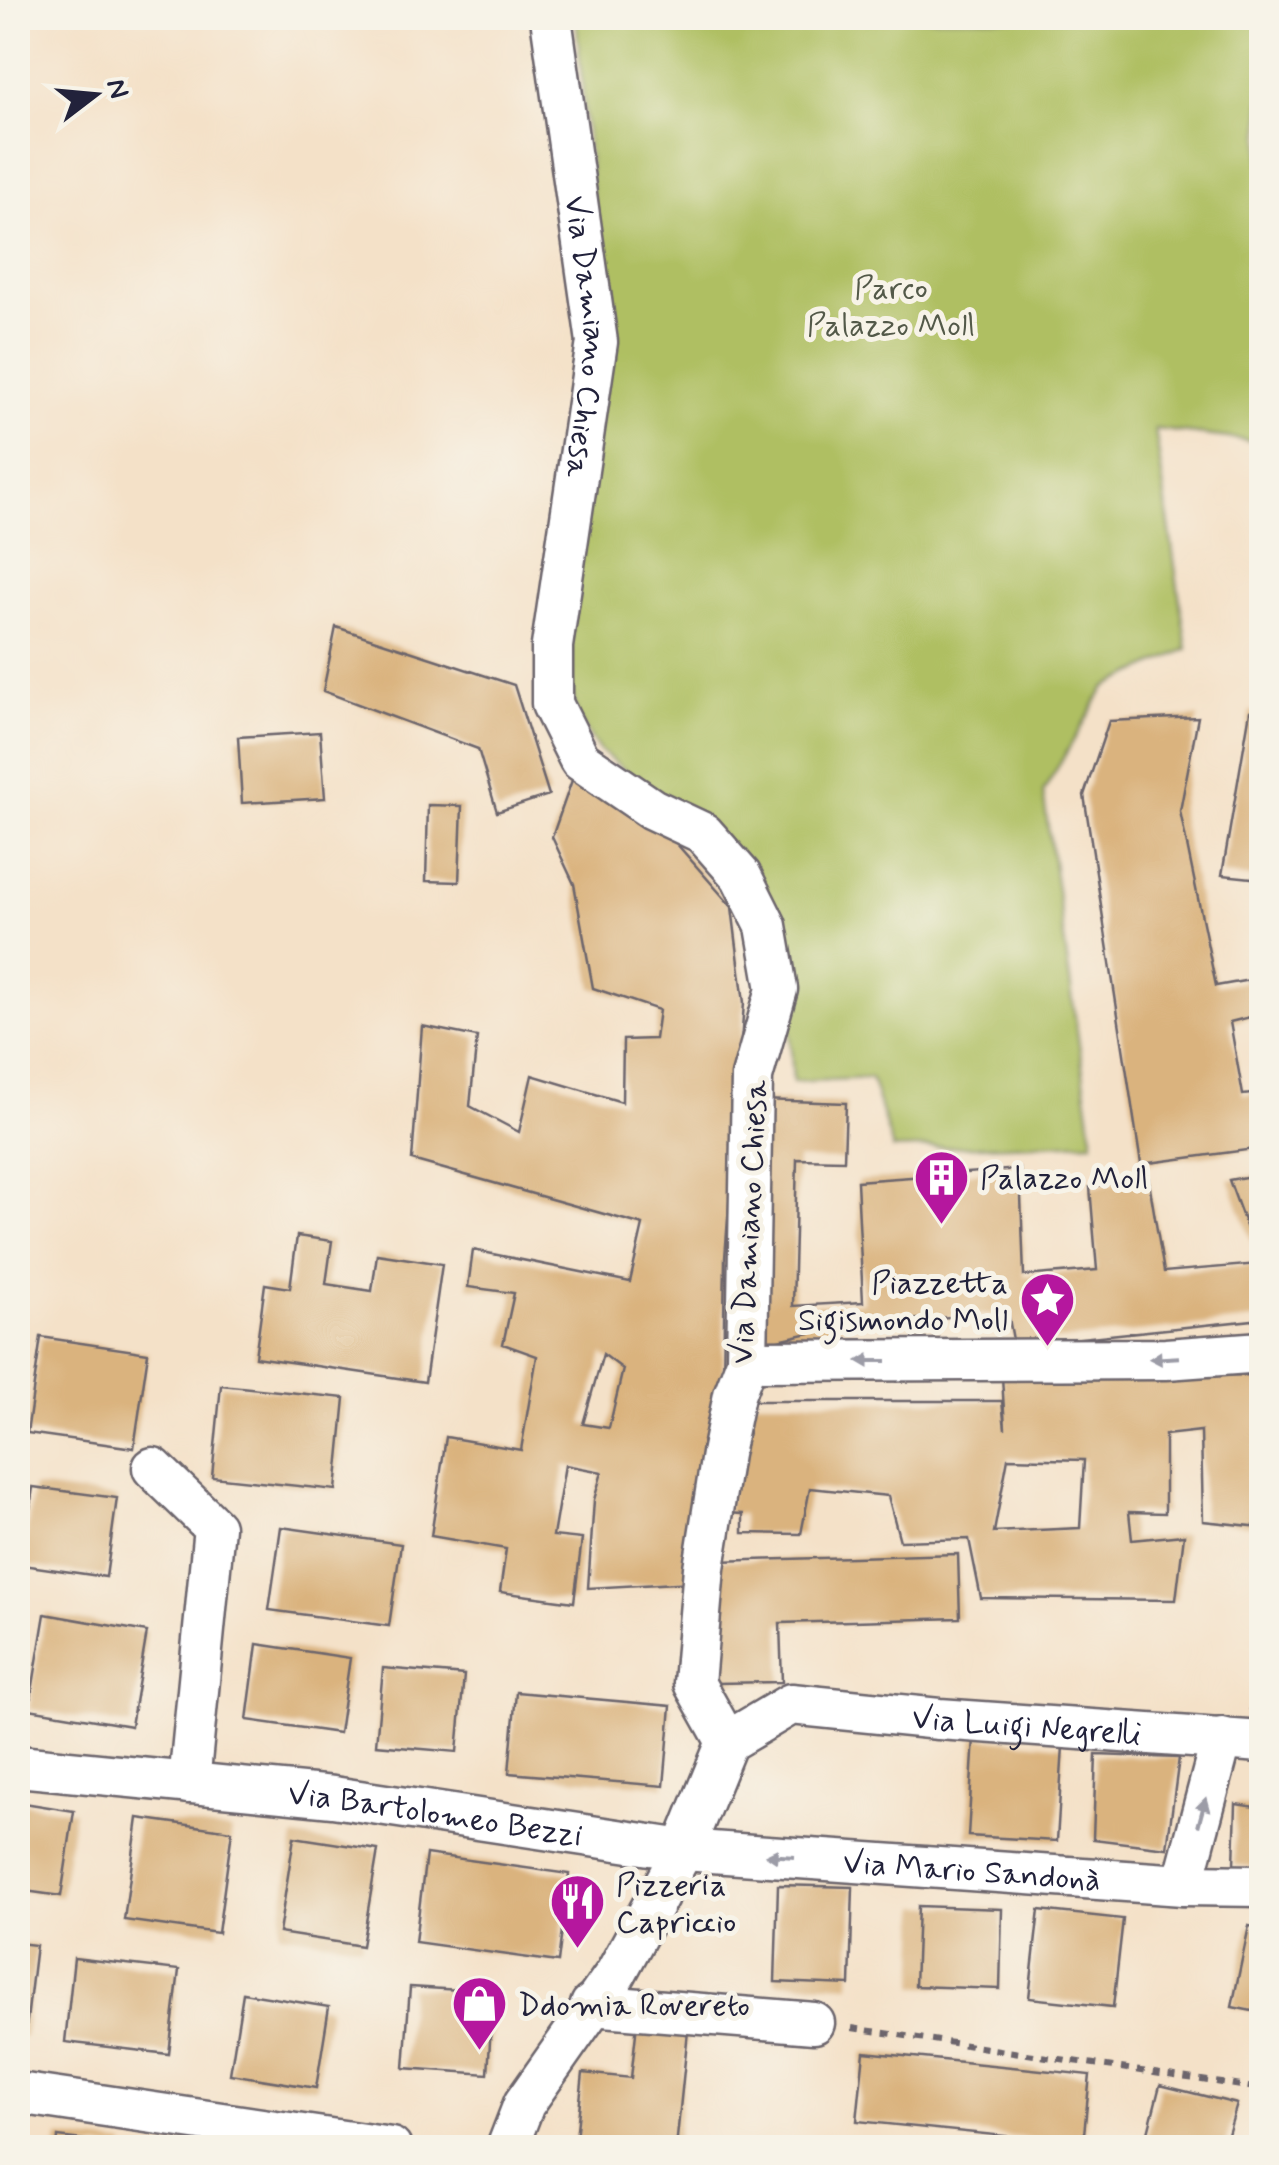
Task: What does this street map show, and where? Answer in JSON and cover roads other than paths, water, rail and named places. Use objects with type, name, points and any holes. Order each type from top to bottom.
[{"type":"street","name":"Via Damiano Chiesa","points":[[551,18],[598,342],[552,646],[552,704],[580,760],[652,808],[703,834],[741,876],[766,926],[777,989],[752,1077],[748,1361],[734,1395],[722,1454],[704,1568],[694,1683],[726,1742]]},
{"type":"street","points":[[748,1361],[1166,1359],[1262,1352]]},
{"type":"street","points":[[153,1468],[214,1526],[189,1782]]},
{"type":"street","name":"Via Luigi Negrelli","points":[[726,1742],[791,1704],[939,1719],[1262,1742]]},
{"type":"street","points":[[1183,1885],[1222,1738]]},
{"type":"street","points":[[507,2148],[524,2104],[616,1974],[682,1850],[726,1742]]},
{"type":"street","name":"Via Bartolomeo Bezzi","points":[[18,1766],[352,1800],[682,1850]]},
{"type":"street","name":"Via Mario Sandonà","points":[[682,1850],[1183,1885],[1262,1886]]},
{"type":"street","points":[[591,2005],[814,2023]]},
{"type":"street","points":[[28,2095],[391,2148]]},
{"type":"place","name":"Palazzo Moll","points":[[941,1226]]},
{"type":"place","name":"Piazzetta Sigismondo Moll","points":[[1047,1349]]},
{"type":"place","name":"Pizzeria Capriccio","points":[[577,1951]]},
{"type":"place","name":"Ddomia Rovereto","points":[[479,2053]]},
{"type":"park label","name":"Parco Palazzo Moll","points":[[891,306]]}]
